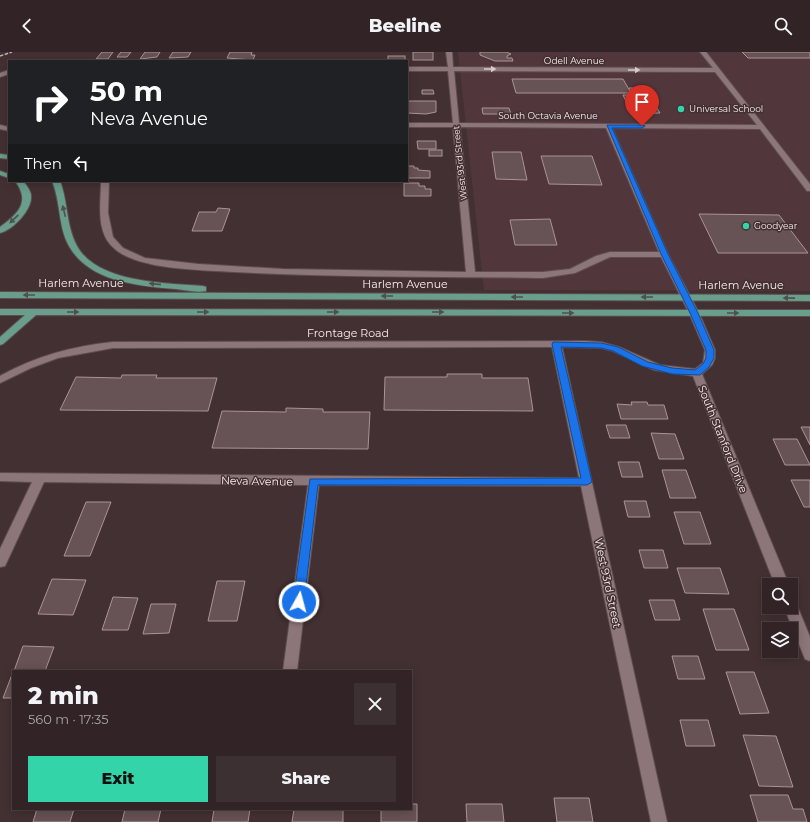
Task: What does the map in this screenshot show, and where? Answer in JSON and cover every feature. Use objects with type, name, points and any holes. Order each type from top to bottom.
[{"type":"main road","points":[[0,231],[18,216],[26,202],[27,194],[25,187],[19,182]]},
{"type":"main road","points":[[56,182],[72,245],[88,264],[124,279],[264,296]]},
{"type":"main road","name":"Harlem Avenue","points":[[0,295],[810,298]]},
{"type":"main road","points":[[0,312],[810,314]]},
{"type":"main road","points":[[0,342],[34,312]]},
{"type":"street","name":"West 93rd Street","points":[[449,52],[471,274]]},
{"type":"street","points":[[703,52],[810,189]]},
{"type":"street","name":"Odell Avenue","points":[[408,69],[718,70]]},
{"type":"street","name":"South Octavia Avenue","points":[[408,125],[761,126]]},
{"type":"street","name":"South Stanford Drive","points":[[608,126],[664,254],[694,313],[710,350],[710,358],[706,366],[697,373],[779,578]]},
{"type":"street","points":[[105,182],[106,228],[108,236],[122,251],[149,261],[287,272],[559,274],[572,271],[599,258],[610,255],[664,254]]},
{"type":"street","name":"West 93rd Street","points":[[556,344],[587,482],[659,822]]},
{"type":"street","name":"Frontage Road","points":[[0,380],[37,361],[59,353],[112,345],[601,345],[616,349],[658,368],[697,373]]},
{"type":"street","name":"Neva Avenue","points":[[0,477],[314,481],[587,482]]},
{"type":"street","points":[[0,562],[40,478]]},
{"type":"street","points":[[290,670],[314,481]]},
{"type":"street","points":[[794,614],[810,654]]},
{"type":"shaded area","points":[[458,52],[810,52],[810,291],[484,290]]},
{"type":"building","points":[[102,52],[113,52],[108,59],[96,59]]},
{"type":"building","points":[[121,52],[131,52],[127,57],[117,57]]},
{"type":"building","points":[[145,52],[160,52],[157,57],[140,59]]},
{"type":"building","points":[[173,52],[191,52],[188,57],[169,58]]},
{"type":"building","points":[[230,52],[252,52],[251,55],[255,55],[253,60],[227,58]]},
{"type":"building","points":[[413,52],[433,52],[433,60],[413,60]]},
{"type":"building","points":[[480,52],[506,52],[511,54],[507,56],[507,58],[512,58],[513,61],[495,61],[480,55]]},
{"type":"building","points":[[742,52],[810,52],[810,58],[748,58]]},
{"type":"building","points":[[388,56],[405,56],[405,60],[388,60]]},
{"type":"building","points":[[512,79],[623,79],[631,93],[516,93]]},
{"type":"building","points":[[629,88],[636,88],[640,95],[649,95],[660,113],[632,114],[623,95],[632,95]]},
{"type":"building","points":[[422,90],[433,90],[434,94],[422,94]]},
{"type":"building","points":[[408,101],[436,101],[436,112],[426,114],[408,113]]},
{"type":"building","points":[[482,108],[509,108],[511,114],[483,114]]},
{"type":"building","points":[[417,141],[436,141],[436,149],[418,149]]},
{"type":"building","points":[[429,150],[442,150],[442,156],[429,156]]},
{"type":"building","points":[[492,152],[521,152],[527,180],[496,179]]},
{"type":"building","points":[[541,156],[592,156],[602,185],[549,184]]},
{"type":"building","points":[[408,166],[414,166],[414,168],[418,168],[418,170],[430,171],[430,178],[408,178]]},
{"type":"building","points":[[404,183],[419,183],[419,186],[425,186],[425,189],[431,189],[431,196],[404,196]]},
{"type":"building","points":[[218,208],[230,209],[222,231],[192,231],[199,212],[216,212]]},
{"type":"building","name":"Goodyear","points":[[699,214],[779,215],[808,253],[718,253]]},
{"type":"building","points":[[550,219],[557,245],[515,245],[510,220]]},
{"type":"building","points":[[447,374],[482,374],[482,378],[528,378],[533,411],[384,410],[385,377],[447,377]]},
{"type":"building","points":[[122,375],[157,375],[156,378],[217,378],[208,411],[60,410],[76,377],[121,378]]},
{"type":"building","points":[[631,402],[647,402],[648,405],[664,405],[668,419],[621,419],[617,404],[632,405]]},
{"type":"building","points":[[286,408],[323,409],[323,412],[370,412],[368,449],[212,448],[222,411],[286,412]]},
{"type":"building","points":[[606,425],[626,425],[630,438],[610,438]]},
{"type":"building","points":[[801,427],[810,427],[810,445]]},
{"type":"building","points":[[651,433],[675,434],[684,459],[659,459]]},
{"type":"building","points":[[773,439],[797,439],[810,465],[785,465]]},
{"type":"building","points":[[618,462],[639,462],[643,477],[622,477]]},
{"type":"building","points":[[662,470],[686,470],[696,498],[670,498]]},
{"type":"building","points":[[791,480],[810,480],[810,507],[804,507]]},
{"type":"building","points":[[624,501],[646,501],[650,517],[628,517]]},
{"type":"building","points":[[86,502],[111,502],[90,556],[64,556]]},
{"type":"building","points":[[674,512],[700,512],[711,544],[684,544]]},
{"type":"building","points":[[639,550],[663,550],[668,568],[644,568]]},
{"type":"building","points":[[677,568],[720,568],[729,594],[685,593]]},
{"type":"building","points":[[52,579],[86,580],[73,615],[38,614]]},
{"type":"building","points":[[217,581],[245,581],[237,621],[208,621]]},
{"type":"building","points":[[113,597],[138,598],[128,630],[102,630]]},
{"type":"building","points":[[649,600],[674,600],[680,620],[655,620]]},
{"type":"building","points":[[151,604],[176,604],[169,633],[143,634]]},
{"type":"building","points":[[703,609],[734,609],[749,650],[716,650]]},
{"type":"building","points":[[23,646],[54,647],[45,670],[14,670]]},
{"type":"building","points":[[672,656],[698,656],[705,679],[678,679]]},
{"type":"building","points":[[726,672],[754,672],[769,713],[740,714]]},
{"type":"building","points":[[12,675],[12,698],[3,698]]},
{"type":"building","points":[[680,720],[708,720],[715,746],[686,746]]},
{"type":"building","points":[[743,735],[776,736],[793,787],[759,786]]},
{"type":"building","points":[[750,795],[788,795],[793,809],[803,809],[807,822],[758,822]]},
{"type":"building","points":[[554,798],[589,798],[593,822],[557,822]]},
{"type":"building","points":[[412,804],[417,804],[417,822],[381,822],[381,810],[412,810]]},
{"type":"building","points":[[466,804],[502,804],[504,822],[467,822]]},
{"type":"building","points":[[37,810],[74,810],[70,822],[33,822]]},
{"type":"building","points":[[125,810],[161,810],[158,822],[122,822]]},
{"type":"building","points":[[214,810],[250,810],[248,822],[212,822]]},
{"type":"building","points":[[294,810],[343,810],[343,822],[292,822]]},
{"type":"railway","points":[[0,56],[12,52]]},
{"type":"place","name":"Universal School","points":[[681,109]]},
{"type":"place","name":"Goodyear","points":[[746,226]]},
{"type":"route","points":[[299,602],[314,481],[587,482],[556,344],[601,345],[616,349],[645,364],[672,371],[697,373],[706,366],[710,358],[710,350],[694,313],[668,263],[608,126],[642,126]]}]
